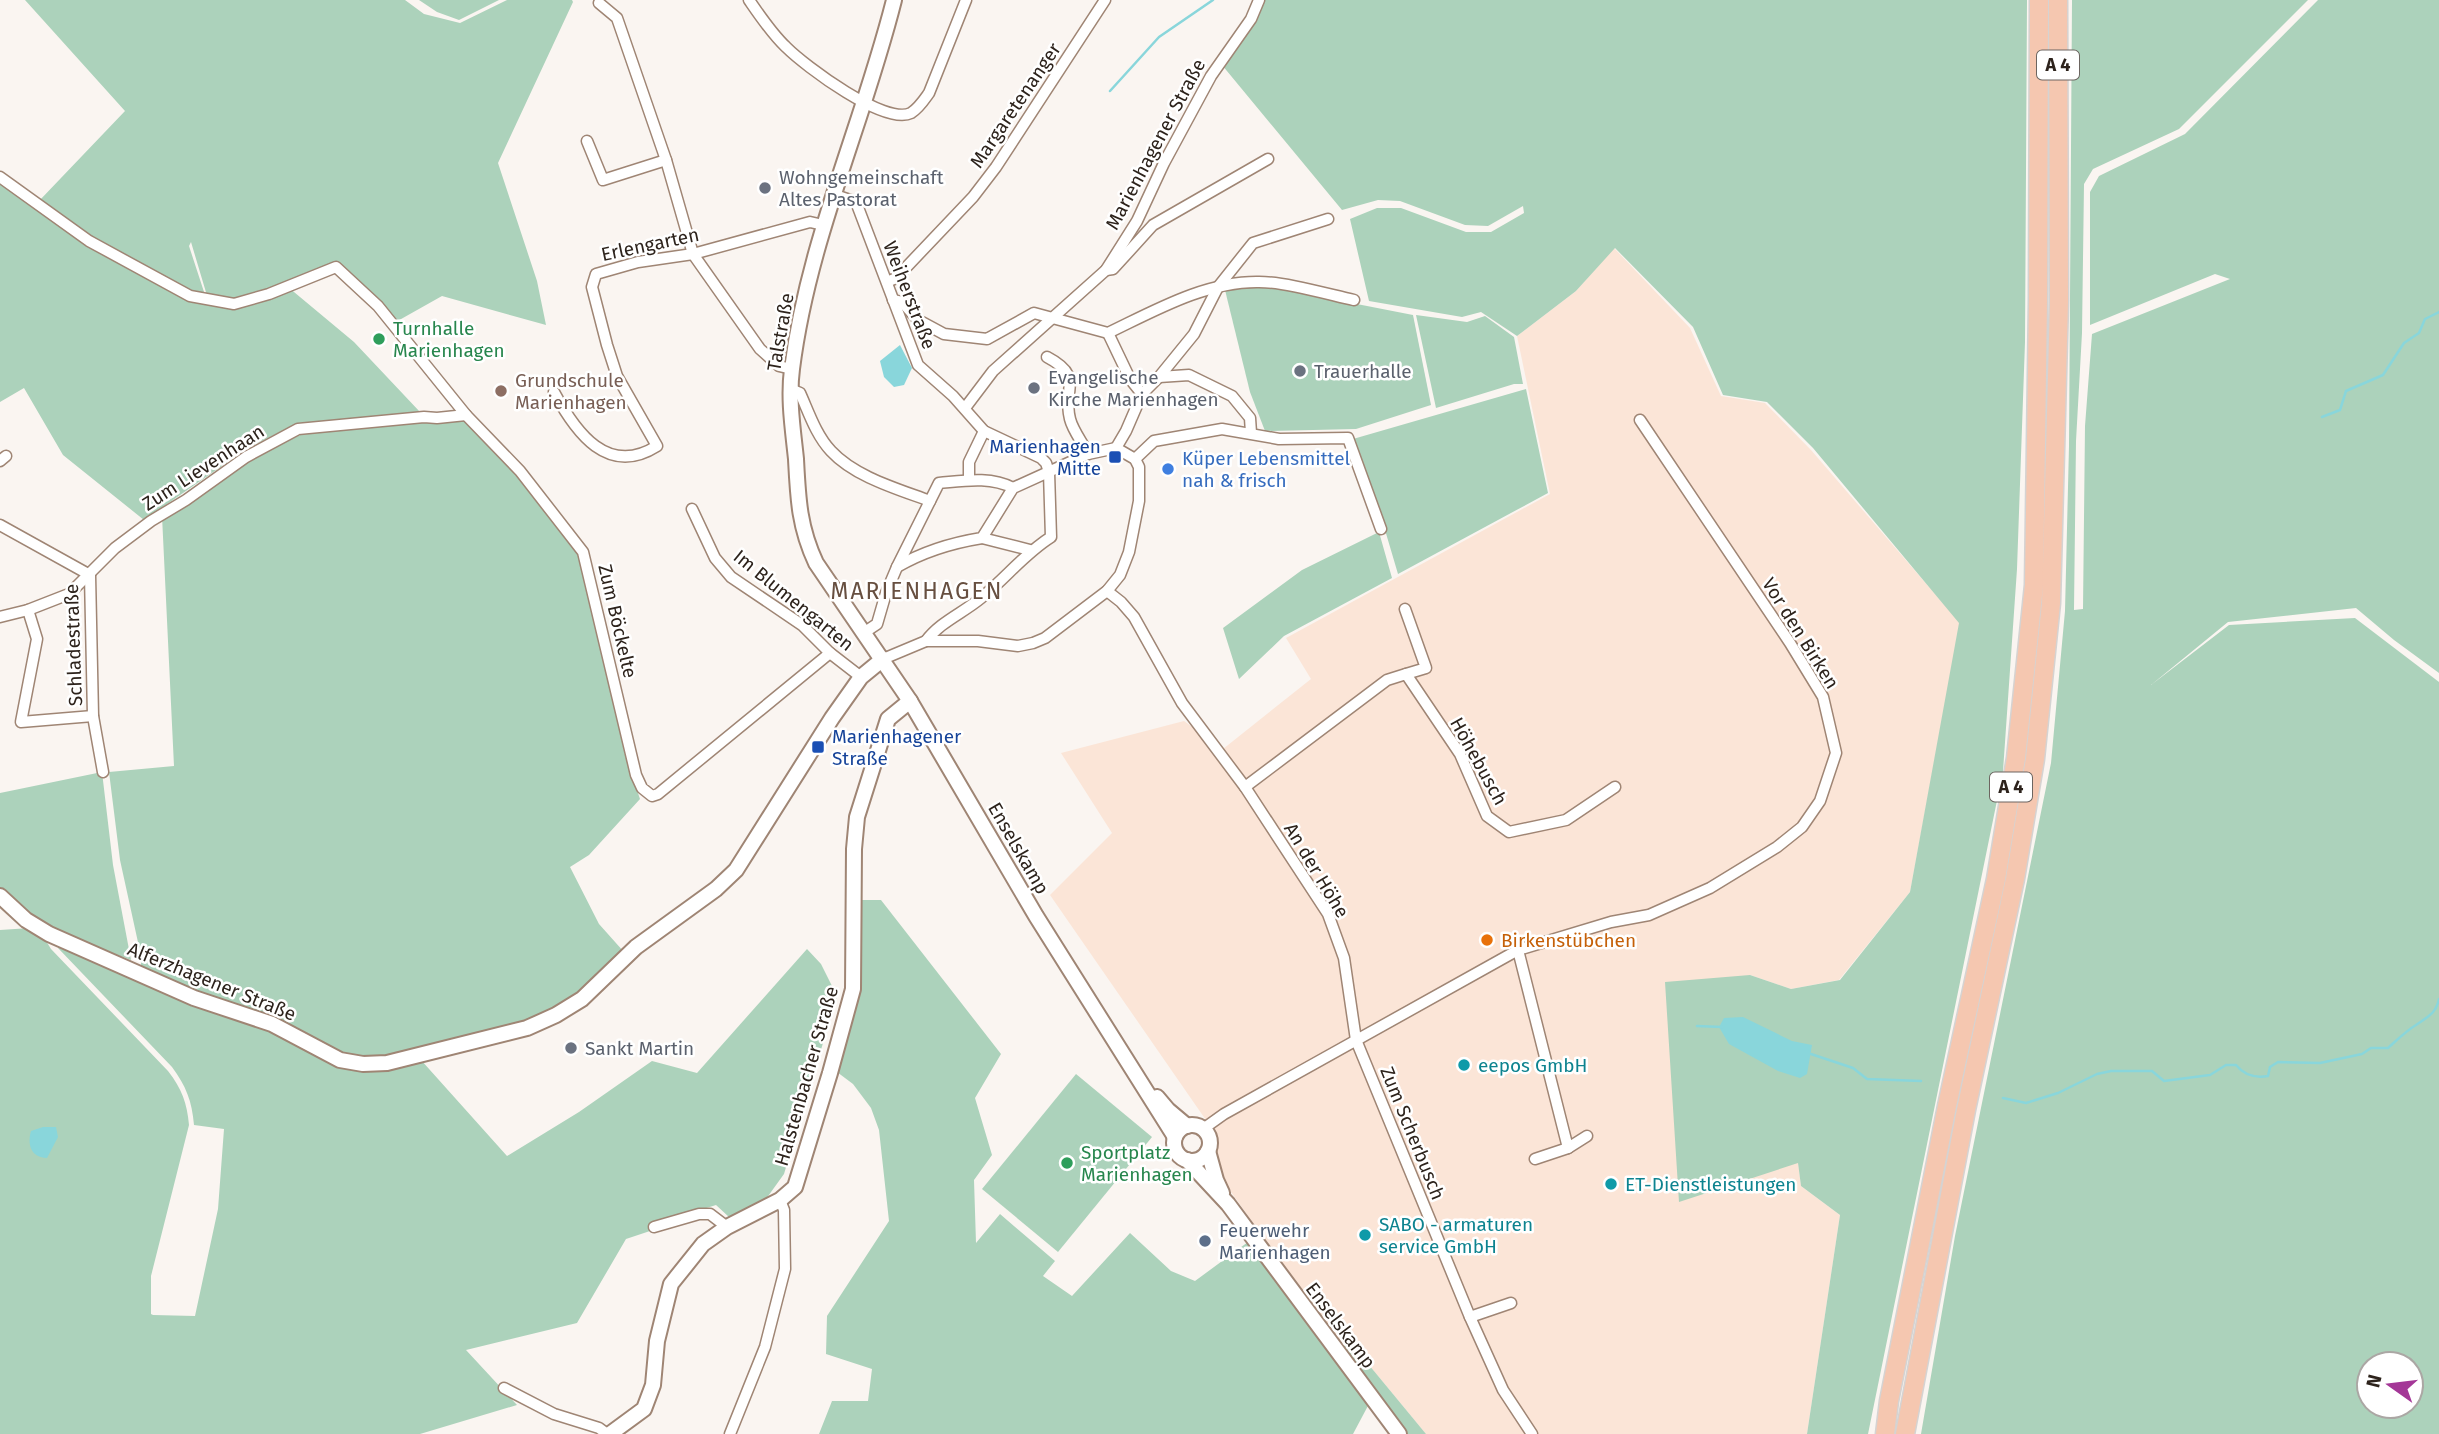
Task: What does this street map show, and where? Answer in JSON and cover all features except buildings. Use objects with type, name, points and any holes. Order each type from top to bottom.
[{"type":"highway","name":"A 4","points":[[1885,1434],[1889,1401],[1947,1106],[1996,879],[2016,758],[2034,585],[2039,0]]},
{"type":"highway","name":"A 4","points":[[1905,1434],[1966,1110],[2015,879],[2035,759],[2051,603],[2059,301],[2058,0]]},
{"type":"main road","name":"Talstraße","points":[[883,659],[816,563],[805,540],[800,515],[790,389],[802,311],[822,225],[894,0]]},
{"type":"main road","points":[[861,677],[883,659]]},
{"type":"main road","name":"Enselskamp","points":[[883,659],[1036,916],[1175,1138],[1175,1150],[1228,1204],[1399,1434]]},
{"type":"main road","name":"Alferzhagener Straße","points":[[0,896],[26,920],[48,934],[194,998],[272,1024],[340,1060],[363,1064],[421,1055],[527,1028],[556,1015],[582,999],[636,947],[716,889],[736,870],[861,677]]},
{"type":"main road","name":"Halstenbacher Straße","points":[[608,1434],[644,1409],[653,1385],[657,1341],[671,1284],[703,1244],[727,1227],[780,1200],[795,1187],[853,989],[853,875],[857,817],[888,719],[910,701]]},
{"type":"main road","name":"Enselskamp","points":[[1124,1055],[1168,1110],[1187,1126]]},
{"type":"main road","points":[[1175,1138],[1178,1132],[1187,1126],[1203,1129]]},
{"type":"main road","name":"Enselskamp","points":[[1203,1129],[1210,1144],[1208,1151],[1216,1180],[1228,1204]]},
{"type":"main road","points":[[1186,1160],[1199,1160],[1208,1151]]},
{"type":"street","points":[[749,0],[785,47],[851,97],[897,115],[909,114],[921,105],[929,93],[966,0]]},
{"type":"street","name":"Margaretenanger","points":[[887,282],[896,278],[973,197],[1105,0]]},
{"type":"street","name":"Marienhagener Straße","points":[[965,408],[993,371],[1106,270],[1137,220],[1211,76],[1251,19],[1259,0]]},
{"type":"street","points":[[599,3],[617,18],[666,160],[693,254],[760,349],[779,366],[792,369]]},
{"type":"street","points":[[587,141],[603,180],[666,160]]},
{"type":"street","name":"Marienhagener Straße","points":[[1106,270],[1113,269],[1153,225],[1268,159]]},
{"type":"street","name":"Zum Böckelte","points":[[0,177],[89,242],[190,296],[234,304],[269,294],[336,267],[378,306],[466,415],[520,471],[583,552],[636,775],[646,793],[652,796],[659,794],[830,653]]},
{"type":"street","name":"Weiherstraße","points":[[832,194],[856,202],[918,365],[965,408]]},
{"type":"street","points":[[1116,448],[1142,394],[1160,377],[1194,334],[1218,287],[1253,243],[1328,219]]},
{"type":"street","name":"Erlengarten","points":[[554,392],[568,419],[595,446],[618,459],[641,456],[657,446],[617,376],[592,287],[596,274],[638,262],[693,254],[810,222],[822,225]]},
{"type":"street","points":[[893,300],[902,302],[918,320],[944,334],[987,339],[1034,313],[1108,333],[1180,300],[1218,287],[1260,282],[1354,300]]},
{"type":"street","points":[[1108,333],[1130,379],[1142,394]]},
{"type":"street","points":[[1046,357],[1058,363],[1070,379],[1070,418],[1088,454]]},
{"type":"street","points":[[1160,377],[1189,375],[1232,396],[1250,418],[1251,433]]},
{"type":"street","points":[[790,389],[800,393],[815,428],[834,455],[870,478],[930,501]]},
{"type":"street","points":[[926,641],[933,631],[981,599],[1030,550],[1051,537],[1049,472],[1046,463],[984,430],[965,408]]},
{"type":"street","name":"Zum Lievenhaan","points":[[0,617],[28,610],[69,594],[115,548],[151,520],[246,457],[298,429],[466,415]]},
{"type":"street","name":"Vor den Birken","points":[[1356,1040],[1518,950],[1611,922],[1649,915],[1710,888],[1758,859],[1802,827],[1820,801],[1836,753],[1823,697],[1790,643],[1640,420]]},
{"type":"street","points":[[1135,459],[1154,441],[1222,429],[1297,440],[1348,438],[1381,529]]},
{"type":"street","points":[[969,480],[969,462],[984,430]]},
{"type":"street","points":[[883,659],[926,641],[978,641],[1018,646],[1045,638],[1107,591],[1120,575],[1135,526],[1139,501],[1139,467],[1135,459],[1116,448],[1088,454],[1013,488],[982,538]]},
{"type":"street","points":[[865,632],[877,624],[897,567],[939,483],[1001,481],[1013,488]]},
{"type":"street","name":"Im Blumengarten","points":[[692,509],[715,558],[731,577],[802,625],[830,653],[861,677]]},
{"type":"street","name":"Schladestraße","points":[[0,525],[90,575],[93,716],[103,772]]},
{"type":"street","points":[[897,567],[919,554],[957,542],[982,538],[1030,550]]},
{"type":"street","name":"An der Höhe","points":[[1107,591],[1134,617],[1182,703],[1245,786],[1328,914],[1344,958],[1356,1040]]},
{"type":"street","points":[[1245,786],[1387,680],[1426,668],[1405,609]]},
{"type":"street","points":[[28,610],[37,639],[21,722],[93,716]]},
{"type":"street","name":"Höhebusch","points":[[1406,674],[1460,754],[1487,817],[1509,832],[1566,820],[1615,787]]},
{"type":"street","points":[[1518,950],[1568,1148]]},
{"type":"street","points":[[1203,1129],[1224,1114],[1356,1040]]},
{"type":"street","name":"Zum Scherbusch","points":[[1356,1040],[1470,1317],[1503,1390],[1532,1434]]},
{"type":"street","points":[[1535,1159],[1568,1148],[1587,1136]]},
{"type":"street","points":[[730,1434],[765,1347],[785,1269],[784,1210],[780,1200]]},
{"type":"street","points":[[654,1227],[699,1214],[710,1214],[727,1227]]},
{"type":"street","points":[[1470,1317],[1511,1303]]},
{"type":"street","points":[[504,1388],[554,1414],[599,1428],[608,1434]]},
{"type":"shaded area","points":[[1614,248],[1690,328],[1721,396],[1765,403],[1811,450],[1960,623],[1910,892],[1839,980],[1791,989],[1750,975],[1679,1201],[1798,1162],[1801,1186],[1840,1215],[1807,1434],[1426,1434],[1350,1342],[1341,1347],[1219,1175],[1215,1151],[1217,1136],[1050,895],[1112,833],[1061,753],[1184,721],[1223,749],[1311,679],[1286,638],[1550,494],[1517,336],[1576,291]]},
{"type":"green space","points":[[25,0],[405,0],[424,14],[460,23],[507,0],[572,0],[498,163],[537,281],[546,325],[442,296],[394,323],[336,266],[235,309],[288,287],[354,342],[420,412],[298,423],[248,448],[144,520],[63,455],[24,388],[0,402],[0,183],[78,239],[187,300],[208,299],[191,242],[189,246],[206,298],[190,294],[92,238],[39,201],[125,111]]},
{"type":"green space","points":[[419,0],[499,0],[459,20],[437,12]]},
{"type":"green space","points":[[1262,0],[2027,0],[2025,342],[2017,569],[2003,771],[1868,1434],[1807,1434],[1840,1215],[1801,1186],[1798,1163],[1679,1202],[1665,982],[1750,975],[1791,989],[1840,980],[1910,892],[1959,623],[1813,448],[1767,402],[1723,395],[1693,327],[1615,248],[1576,291],[1517,336],[1481,312],[1462,317],[1369,301],[1350,219],[1377,208],[1401,208],[1466,232],[1491,232],[1524,213],[1523,206],[1488,226],[1465,225],[1400,201],[1378,200],[1342,210],[1222,65]]},
{"type":"green space","points":[[2072,0],[2308,0],[2179,129],[2093,169],[2084,184],[2074,610],[2083,609],[2085,426],[2092,334],[2230,279],[2215,274],[2090,325],[2090,192],[2099,176],[2185,134],[2318,0],[2439,0],[2439,673],[2356,608],[2228,622],[2151,685],[2229,625],[2355,618],[2439,682],[2439,1434],[1921,1434],[1955,1236],[2051,763],[2065,611],[2069,446]]},
{"type":"green space","points":[[1260,285],[1413,315],[1431,405],[1356,429],[1265,431],[1250,392],[1225,290]]},
{"type":"green space","points":[[1416,315],[1467,322],[1485,316],[1514,337],[1523,384],[1514,384],[1436,408]]},
{"type":"green space","points":[[1526,389],[1548,493],[1398,574],[1353,439]]},
{"type":"green space","points":[[465,417],[517,474],[580,555],[625,755],[640,799],[589,855],[570,867],[599,924],[624,952],[580,994],[550,1012],[515,1025],[390,1058],[364,1058],[345,1054],[274,1020],[194,991],[141,967],[141,956],[120,860],[109,772],[174,766],[162,516],[248,461],[300,435],[367,424]]},
{"type":"green space","points":[[1379,532],[1392,578],[1284,636],[1239,679],[1223,628],[1302,570]]},
{"type":"green space","points":[[102,772],[113,865],[131,960],[56,932],[12,903],[0,888],[0,793]]},
{"type":"green space","points":[[857,900],[881,900],[1001,1054],[975,1098],[992,1155],[974,1180],[976,1243],[1000,1214],[1055,1261],[1043,1276],[1072,1296],[1130,1233],[1171,1271],[1195,1281],[1248,1242],[1370,1402],[1353,1434],[819,1434],[832,1401],[868,1401],[872,1369],[826,1354],[827,1316],[889,1221],[879,1130],[871,1108],[853,1084],[837,1072]]},
{"type":"green space","points":[[30,928],[43,936],[51,949],[168,1071],[185,1103],[189,1125],[151,1276],[153,1315],[195,1316],[218,1209],[224,1129],[194,1125],[188,1094],[172,1067],[58,948],[59,944],[271,1027],[344,1065],[421,1060],[507,1156],[579,1112],[652,1061],[697,1073],[807,949],[821,964],[837,996],[784,1174],[766,1199],[729,1217],[716,1205],[652,1225],[653,1230],[626,1239],[577,1323],[466,1350],[517,1405],[420,1434],[0,1434],[0,930]]},
{"type":"green space","name":"Sportplatz Marienhagen","points":[[1076,1074],[1152,1137],[1058,1252],[982,1189]]},
{"type":"green space","points":[[1350,1342],[1426,1434],[1407,1434],[1341,1347]]},
{"type":"water","points":[[900,345],[912,368],[904,385],[894,387],[884,377],[880,361]]},
{"type":"water","points":[[1743,1017],[1792,1041],[1812,1045],[1807,1074],[1800,1078],[1778,1071],[1729,1044],[1719,1027],[1724,1018]]},
{"type":"water","points":[[56,1127],[58,1137],[47,1158],[37,1156],[30,1145],[31,1131]]},
{"type":"waterway","points":[[1110,91],[1159,37],[1213,0]]},
{"type":"waterway","points":[[2322,417],[2340,410],[2346,391],[2383,375],[2404,343],[2419,333],[2425,319],[2439,312]]},
{"type":"waterway","points":[[2003,1098],[2026,1103],[2058,1093],[2097,1074],[2111,1071],[2152,1071],[2164,1081],[2210,1075],[2226,1065],[2236,1065],[2250,1075],[2268,1076],[2270,1067],[2278,1062],[2320,1063],[2362,1054],[2371,1048],[2388,1048],[2430,1015],[2439,999]]},
{"type":"waterway","points":[[1697,1026],[1722,1027]]},
{"type":"waterway","points":[[1811,1054],[1853,1068],[1867,1079],[1921,1081]]},
{"type":"place","name":"Wohngemeinschaft Altes Pastorat","points":[[765,188]]},
{"type":"place","name":"Turnhalle Marienhagen","points":[[379,339]]},
{"type":"place","name":"Trauerhalle","points":[[1300,371]]},
{"type":"place","name":"Evangelische Kirche Marienhagen","points":[[1034,388]]},
{"type":"place","name":"Grundschule Marienhagen","points":[[501,391]]},
{"type":"place","name":"Marienhagen Mitte","points":[[1115,457]]},
{"type":"place","name":"Küper Lebensmittel nah & frisch","points":[[1168,469]]},
{"type":"place","name":"Marienhagener Straße","points":[[818,747]]},
{"type":"place","name":"Birkenstübchen","points":[[1487,940]]},
{"type":"place","name":"Sankt Martin","points":[[571,1048]]},
{"type":"place","name":"eepos GmbH","points":[[1464,1065]]},
{"type":"place","name":"Sportplatz Marienhagen","points":[[1067,1163]]},
{"type":"place","name":"ET-Dienstleistungen","points":[[1611,1184]]},
{"type":"place","name":"SABO - armaturen service GmbH","points":[[1365,1235]]},
{"type":"place","name":"Feuerwehr Marienhagen","points":[[1205,1241]]},
{"type":"district","name":"MARIENHAGEN","points":[[917,591]]}]
